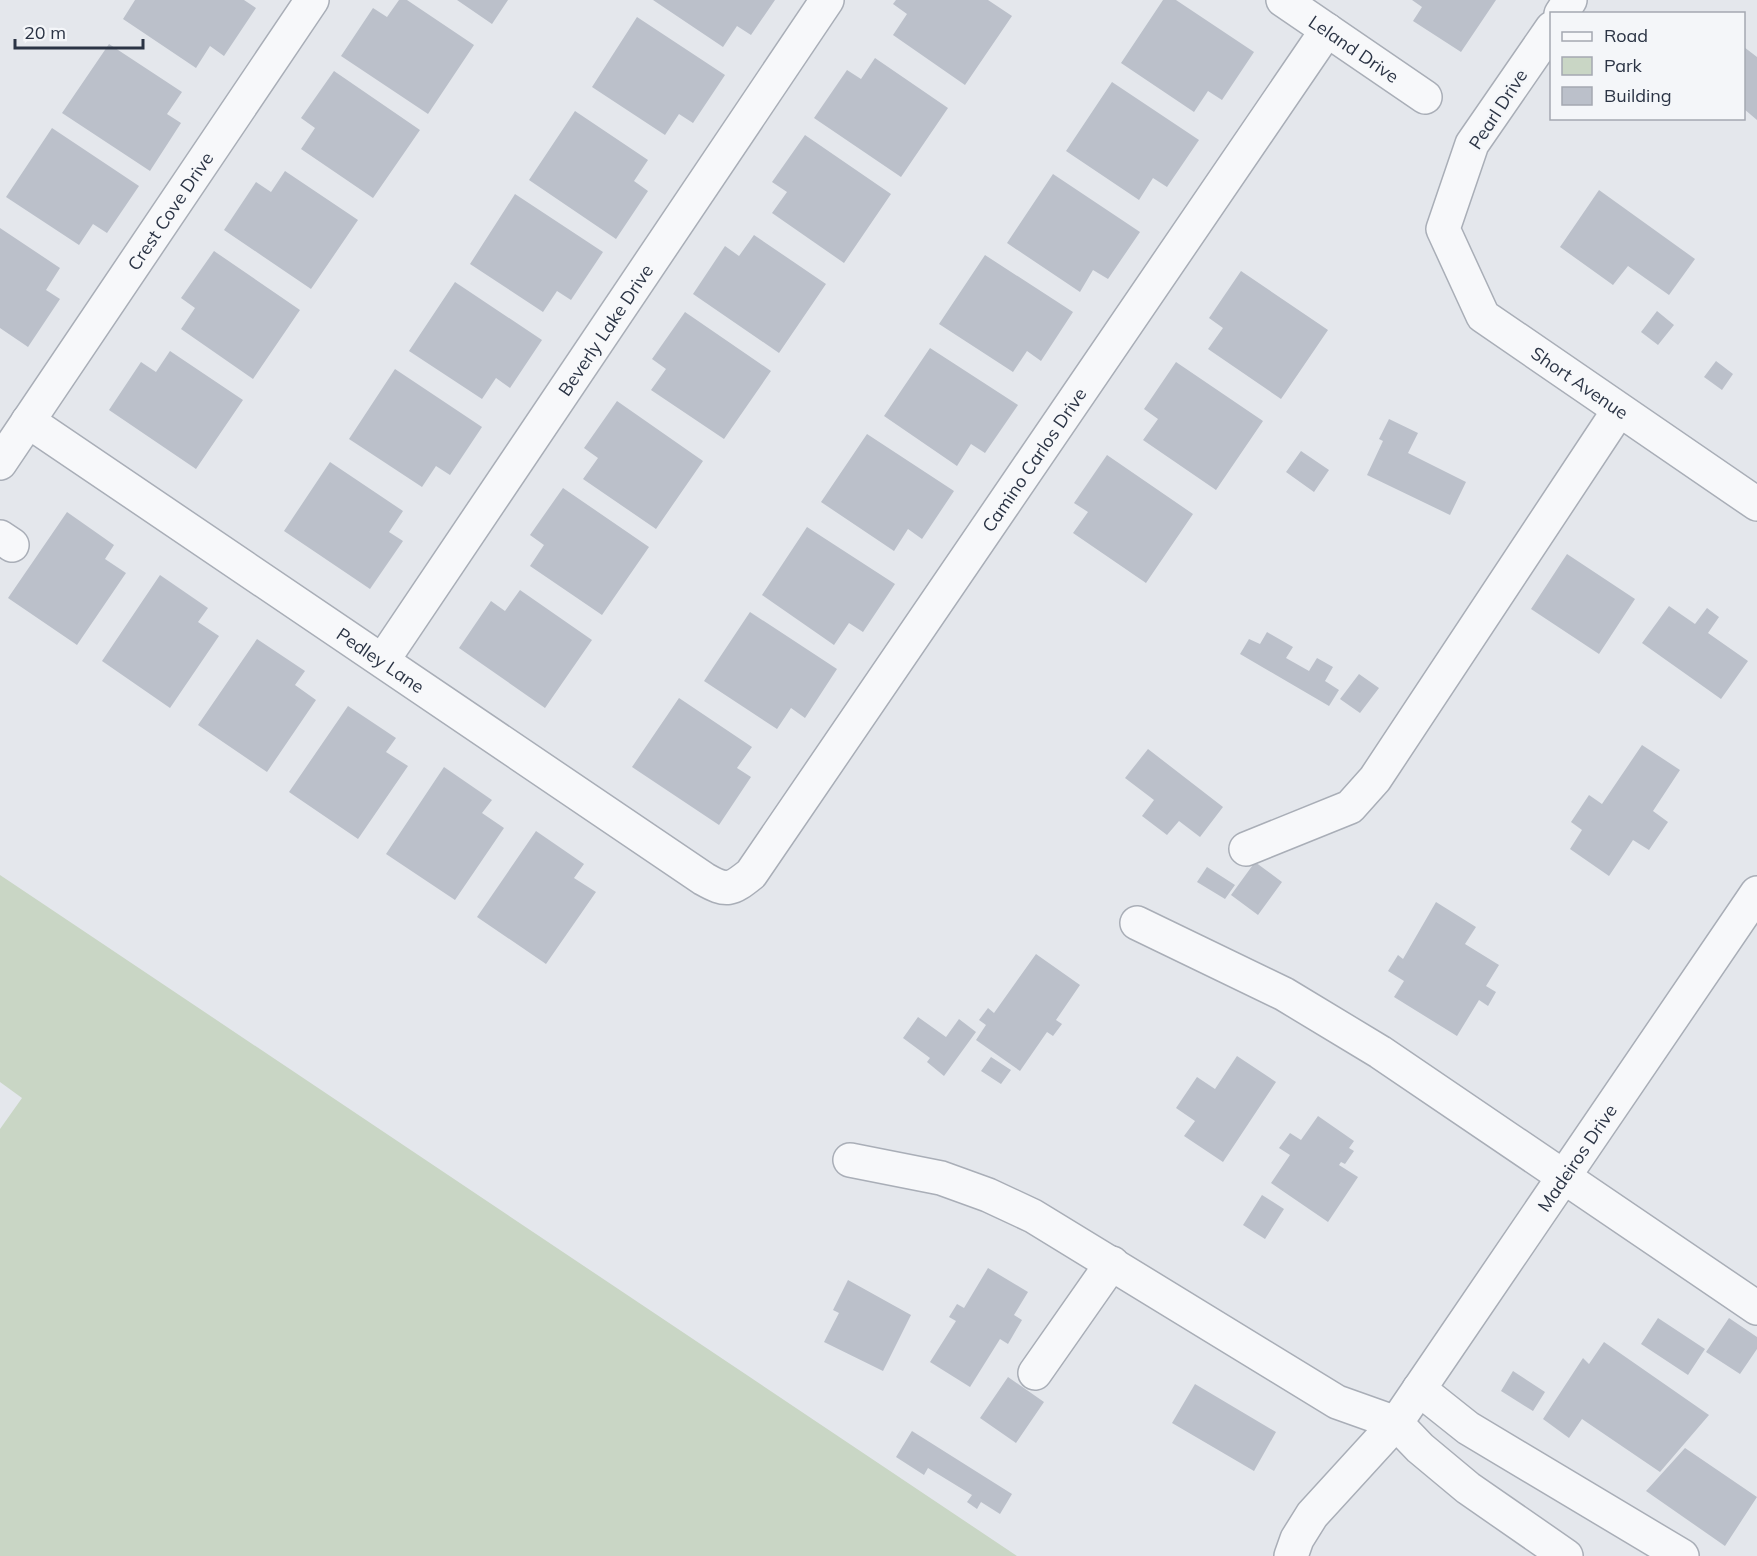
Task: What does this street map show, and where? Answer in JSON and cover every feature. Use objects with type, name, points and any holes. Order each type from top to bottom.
[{"type":"street","name":"Crest Cove Drive","points":[[0,463],[312,0]]},
{"type":"street","name":"Beverly Lake Drive","points":[[383,660],[827,0]]},
{"type":"street","name":"Leland Drive","points":[[1283,0],[1425,97]]},
{"type":"street","name":"Pearl Drive","points":[[1443,229],[1472,144],[1550,29]]},
{"type":"street","name":"Camino Carlos Drive","points":[[736,886],[751,874],[1327,30]]},
{"type":"street","name":"Short Avenue","points":[[1443,229],[1483,316],[1757,504]]},
{"type":"street","points":[[1246,849],[1350,807],[1375,779],[1619,410]]},
{"type":"street","name":"Pedley Lane","points":[[28,422],[704,879],[725,889],[736,886]]},
{"type":"street","name":"Madeiros Drive","points":[[1291,1556],[1297,1539],[1312,1515],[1396,1423],[1757,893]]},
{"type":"street","points":[[1137,923],[1294,1000],[1380,1052],[1757,1308]]},
{"type":"street","points":[[850,1160],[941,1178],[988,1195],[1033,1216],[1112,1263],[1170,1302],[1337,1402],[1396,1423],[1420,1448],[1468,1488],[1566,1556]]},
{"type":"street","points":[[1035,1373],[1112,1263]]},
{"type":"street","points":[[1419,1389],[1468,1428],[1682,1556]]},
{"type":"green space","points":[[0,875],[1017,1556],[0,1556],[0,1129],[22,1098],[0,1082]]},
{"type":"building","points":[[135,0],[244,0],[256,8],[224,56],[210,46],[196,68],[123,19]]},
{"type":"building","points":[[399,0],[407,0],[474,45],[428,114],[341,56],[373,8],[387,17]]},
{"type":"building","points":[[457,0],[508,0],[492,24]]},
{"type":"building","points":[[653,0],[775,0],[751,35],[737,26],[723,47]]},
{"type":"building","points":[[896,0],[988,0],[1012,16],[965,85],[893,35],[907,14],[893,4]]},
{"type":"building","points":[[1163,0],[1176,0],[1254,52],[1222,100],[1208,91],[1194,112],[1121,63]]},
{"type":"building","points":[[1412,0],[1496,0],[1461,52],[1413,21],[1422,7]]},
{"type":"building","points":[[637,17],[725,75],[693,123],[679,114],[665,135],[592,87]]},
{"type":"building","points":[[109,44],[182,92],[167,114],[181,123],[150,171],[62,113]]},
{"type":"building","points":[[1745,48],[1757,57],[1757,120],[1745,110]]},
{"type":"building","points":[[875,58],[948,108],[901,177],[814,118],[847,70],[861,79]]},
{"type":"building","points":[[334,71],[420,130],[373,198],[301,149],[315,128],[301,118]]},
{"type":"building","points":[[1112,82],[1199,140],[1167,187],[1153,178],[1139,200],[1066,151]]},
{"type":"building","points":[[575,111],[648,160],[634,181],[648,191],[616,239],[529,180]]},
{"type":"building","points":[[52,128],[139,186],[107,233],[93,224],[79,245],[6,197]]},
{"type":"building","points":[[805,135],[891,194],[844,263],[772,213],[787,192],[772,182]]},
{"type":"building","points":[[285,171],[358,220],[311,289],[224,230],[256,182],[271,192]]},
{"type":"building","points":[[1053,174],[1140,232],[1108,279],[1093,270],[1080,292],[1007,243]]},
{"type":"building","points":[[1599,190],[1695,259],[1669,295],[1628,266],[1613,285],[1560,247]]},
{"type":"building","points":[[515,194],[603,252],[571,300],[557,291],[543,312],[470,264]]},
{"type":"building","points":[[0,228],[60,268],[46,290],[60,299],[28,347],[0,328]]},
{"type":"building","points":[[754,235],[826,284],[779,353],[693,294],[725,246],[739,256]]},
{"type":"building","points":[[214,251],[300,310],[253,379],[181,329],[195,308],[181,298]]},
{"type":"building","points":[[985,255],[1073,312],[1041,361],[1027,351],[1013,372],[939,324]]},
{"type":"building","points":[[1241,271],[1328,330],[1281,399],[1208,349],[1223,328],[1209,318]]},
{"type":"building","points":[[455,282],[542,340],[510,388],[496,378],[482,399],[409,351]]},
{"type":"building","points":[[1657,311],[1674,325],[1658,345],[1641,332]]},
{"type":"building","points":[[685,312],[771,371],[724,439],[651,390],[666,369],[652,359]]},
{"type":"building","points":[[930,348],[1018,405],[985,453],[971,444],[957,466],[884,416]]},
{"type":"building","points":[[170,351],[243,400],[196,469],[109,410],[141,362],[156,372]]},
{"type":"building","points":[[1716,361],[1733,374],[1722,390],[1704,377]]},
{"type":"building","points":[[1176,362],[1263,421],[1216,490],[1143,440],[1158,419],[1144,409]]},
{"type":"building","points":[[395,369],[482,427],[450,475],[436,466],[422,487],[349,439]]},
{"type":"building","points":[[617,401],[703,461],[656,529],[583,479],[598,458],[584,448]]},
{"type":"building","points":[[1389,419],[1418,433],[1408,453],[1466,482],[1450,515],[1367,475],[1383,441],[1379,439]]},
{"type":"building","points":[[867,434],[954,491],[922,539],[908,529],[894,551],[821,502]]},
{"type":"building","points":[[1301,451],[1329,470],[1314,492],[1286,472]]},
{"type":"building","points":[[1107,455],[1193,514],[1146,583],[1073,533],[1088,512],[1074,503]]},
{"type":"building","points":[[330,462],[403,511],[389,532],[403,541],[370,589],[284,531]]},
{"type":"building","points":[[563,488],[649,547],[602,615],[530,566],[544,545],[530,535]]},
{"type":"building","points":[[67,512],[114,545],[105,559],[126,573],[77,645],[8,598]]},
{"type":"building","points":[[807,527],[895,584],[863,632],[849,623],[834,645],[762,595]]},
{"type":"building","points":[[1567,554],[1635,599],[1599,654],[1531,609]]},
{"type":"building","points":[[160,575],[208,608],[198,622],[219,636],[170,708],[102,661]]},
{"type":"building","points":[[520,590],[592,640],[545,708],[459,648],[491,601],[505,611]]},
{"type":"building","points":[[1669,606],[1695,624],[1707,608],[1719,617],[1708,633],[1748,661],[1721,699],[1642,643]]},
{"type":"building","points":[[750,612],[837,669],[805,718],[791,708],[777,729],[704,681]]},
{"type":"building","points":[[1267,632],[1293,647],[1286,658],[1309,671],[1317,658],[1333,667],[1325,681],[1339,690],[1329,706],[1240,654],[1249,639],[1260,644]]},
{"type":"building","points":[[257,639],[305,671],[295,685],[316,700],[267,772],[198,725]]},
{"type":"building","points":[[1359,674],[1379,688],[1360,713],[1340,699]]},
{"type":"building","points":[[679,698],[752,747],[737,768],[751,777],[719,825],[632,767]]},
{"type":"building","points":[[348,706],[396,738],[386,752],[408,766],[358,839],[289,792]]},
{"type":"building","points":[[1642,745],[1680,770],[1653,811],[1668,822],[1649,850],[1633,840],[1609,876],[1570,849],[1582,830],[1571,822],[1589,795],[1602,804]]},
{"type":"building","points":[[1148,749],[1223,807],[1200,837],[1179,821],[1167,835],[1142,816],[1154,800],[1125,778]]},
{"type":"building","points":[[444,767],[492,800],[482,813],[504,828],[455,900],[386,854]]},
{"type":"building","points":[[536,831],[584,864],[574,878],[596,892],[546,964],[477,917]]},
{"type":"building","points":[[1255,862],[1282,882],[1258,915],[1231,895]]},
{"type":"building","points":[[1207,867],[1235,885],[1225,899],[1197,882]]},
{"type":"building","points":[[1436,902],[1476,927],[1465,944],[1499,965],[1486,986],[1496,992],[1488,1006],[1479,1000],[1457,1036],[1394,997],[1404,981],[1388,971],[1398,955],[1403,959]]},
{"type":"building","points":[[1036,954],[1080,985],[1056,1020],[1062,1024],[1053,1036],[1047,1032],[1020,1071],[976,1040],[986,1025],[979,1020],[988,1008],[994,1013]]},
{"type":"building","points":[[918,1017],[946,1037],[959,1019],[976,1032],[944,1076],[927,1062],[930,1058],[903,1038]]},
{"type":"building","points":[[1237,1056],[1276,1082],[1223,1162],[1184,1136],[1195,1121],[1176,1108],[1197,1077],[1215,1089]]},
{"type":"building","points":[[991,1057],[1011,1070],[1001,1084],[981,1071]]},
{"type":"building","points":[[1318,1116],[1354,1141],[1349,1148],[1354,1151],[1345,1164],[1341,1162],[1339,1165],[1358,1177],[1328,1222],[1271,1183],[1290,1155],[1279,1148],[1290,1133],[1301,1140]]},
{"type":"building","points":[[1262,1195],[1284,1209],[1265,1239],[1243,1225]]},
{"type":"building","points":[[988,1268],[1028,1292],[1014,1315],[1022,1320],[1008,1344],[1000,1339],[970,1387],[930,1362],[956,1321],[949,1317],[957,1304],[964,1308]]},
{"type":"building","points":[[848,1280],[911,1315],[883,1371],[824,1342],[839,1313],[833,1310]]},
{"type":"building","points":[[1658,1318],[1705,1349],[1688,1375],[1641,1344]]},
{"type":"building","points":[[1729,1318],[1757,1337],[1757,1349],[1740,1374],[1706,1352]]},
{"type":"building","points":[[1604,1342],[1709,1415],[1660,1472],[1582,1419],[1569,1438],[1543,1419],[1583,1358],[1589,1364]]},
{"type":"building","points":[[1513,1371],[1545,1392],[1533,1411],[1501,1391]]},
{"type":"building","points":[[1008,1377],[1044,1402],[1016,1443],[980,1418]]},
{"type":"building","points":[[1195,1384],[1276,1432],[1254,1471],[1172,1423]]},
{"type":"building","points":[[912,1431],[1012,1494],[1000,1514],[981,1502],[977,1509],[967,1502],[972,1495],[928,1468],[924,1475],[896,1457]]},
{"type":"building","points":[[1685,1448],[1757,1497],[1725,1546],[1646,1491]]}]
